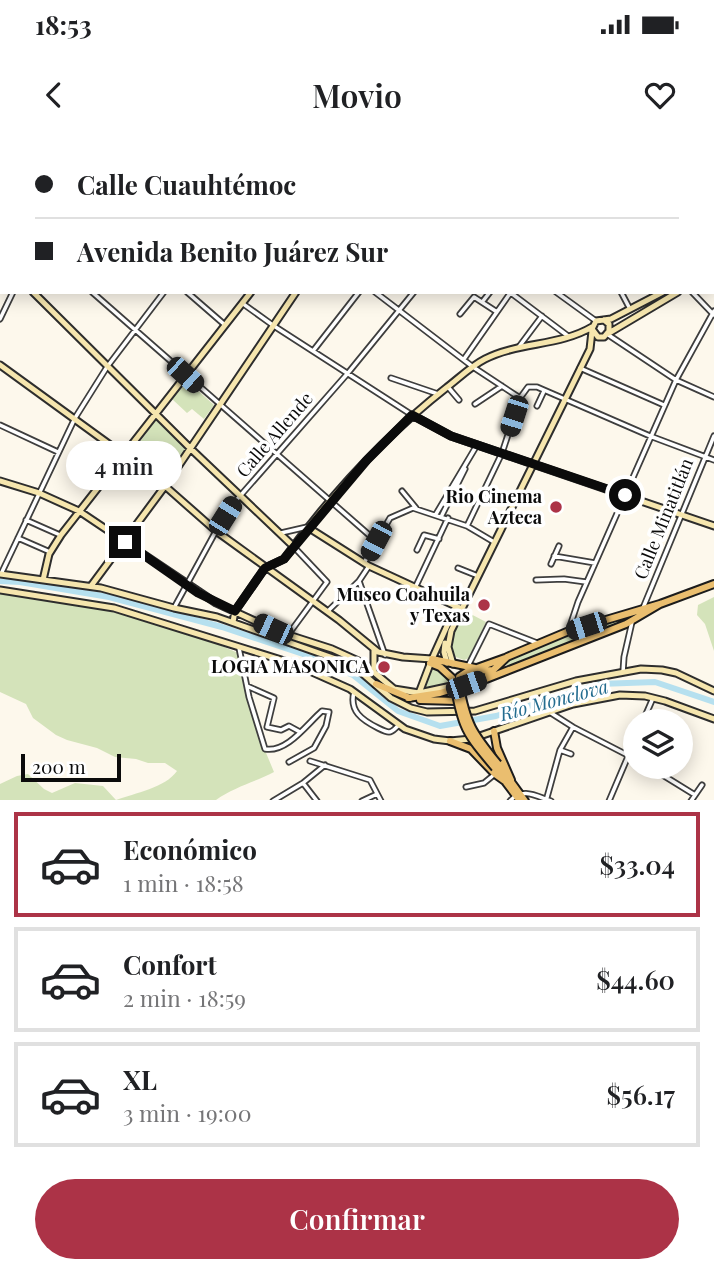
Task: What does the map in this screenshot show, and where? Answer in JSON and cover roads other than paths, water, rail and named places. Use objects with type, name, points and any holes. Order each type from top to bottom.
[{"type":"main road","points":[[408,698],[440,693],[510,668],[626,624],[643,611],[714,584]]},
{"type":"main road","points":[[455,681],[462,673],[478,669],[569,631],[632,611],[643,611]]},
{"type":"main road","points":[[622,614],[628,617],[626,624]]},
{"type":"main road","points":[[505,658],[504,665],[510,668]]},
{"type":"main road","points":[[476,679],[495,670],[505,658]]},
{"type":"main road","points":[[431,661],[478,669],[510,668]]},
{"type":"main road","points":[[431,661],[455,681],[457,701],[467,734],[496,769]]},
{"type":"main road","points":[[450,663],[467,722],[496,769]]},
{"type":"main road","points":[[476,679],[480,676],[478,669]]},
{"type":"main road","points":[[376,684],[408,698],[457,701]]},
{"type":"main road","points":[[494,732],[510,782],[520,797]]},
{"type":"main road","points":[[450,741],[473,750],[510,782]]},
{"type":"street","points":[[0,318],[12,294]]},
{"type":"street","points":[[35,294],[326,580],[325,586],[288,635]]},
{"type":"street","points":[[94,294],[376,541]]},
{"type":"street","points":[[163,294],[107,367],[75,418],[1,574],[91,586],[233,622],[337,659],[356,669],[385,694],[411,708],[427,712],[453,713],[492,707],[566,684],[641,669],[666,670],[714,691]]},
{"type":"street","points":[[189,294],[225,325]]},
{"type":"street","points":[[43,580],[50,552],[61,535],[249,294]]},
{"type":"street","points":[[91,586],[165,486],[295,294]]},
{"type":"street","points":[[313,352],[357,294]]},
{"type":"street","points":[[378,294],[473,367],[520,398]]},
{"type":"street","name":"Calle Allende","points":[[174,608],[216,531],[240,496],[348,373],[412,294]]},
{"type":"street","points":[[483,301],[488,294]]},
{"type":"street","points":[[464,360],[510,294]]},
{"type":"street","points":[[512,294],[568,336]]},
{"type":"street","points":[[558,294],[593,326],[598,337],[607,335],[676,380],[714,397]]},
{"type":"street","points":[[622,294],[631,310]]},
{"type":"street","points":[[275,573],[293,546],[367,460],[412,415],[473,367],[488,357],[568,336],[631,310],[659,294]]},
{"type":"street","points":[[587,355],[607,335],[675,294]]},
{"type":"street","points":[[569,631],[586,582],[664,405],[713,313],[694,294]]},
{"type":"street","points":[[460,314],[471,298],[476,297],[497,312]]},
{"type":"street","points":[[242,303],[313,352],[412,415],[451,436],[714,526]]},
{"type":"street","points":[[517,349],[542,316]]},
{"type":"street","points":[[604,320],[609,326],[607,335]]},
{"type":"street","points":[[419,693],[440,640],[478,576],[587,355],[592,344],[593,326]]},
{"type":"street","points":[[0,365],[165,486],[216,531],[328,611],[374,649],[385,655],[431,661]]},
{"type":"street","points":[[580,368],[664,405]]},
{"type":"street","points":[[391,378],[438,394]]},
{"type":"street","points":[[475,404],[502,386]]},
{"type":"street","points":[[467,526],[502,453],[520,398],[528,387],[532,386],[714,460]]},
{"type":"street","points":[[448,387],[459,400]]},
{"type":"street","points":[[537,406],[544,391]]},
{"type":"street","points":[[0,425],[59,453]]},
{"type":"street","name":"Calle Minatitlán","points":[[643,611],[714,436]]},
{"type":"street","points":[[439,515],[477,445]]},
{"type":"street","points":[[0,492],[2,482],[39,493],[79,511],[188,586],[288,635],[332,649],[374,670],[390,687],[419,693],[476,679]]},
{"type":"street","points":[[402,491],[416,508],[467,526],[494,542]]},
{"type":"street","points":[[328,611],[359,581],[376,541],[391,517],[416,508]]},
{"type":"street","points":[[415,588],[448,519]]},
{"type":"street","points":[[26,520],[61,535]]},
{"type":"street","points":[[280,534],[309,528],[366,565],[459,607]]},
{"type":"street","points":[[417,550],[424,535],[439,539]]},
{"type":"street","points":[[18,538],[50,552]]},
{"type":"street","points":[[551,564],[559,546]]},
{"type":"street","points":[[554,556],[595,563]]},
{"type":"street","points":[[233,622],[235,611],[267,567],[284,559]]},
{"type":"street","points":[[458,568],[478,576]]},
{"type":"street","points":[[536,580],[564,579],[586,582]]},
{"type":"street","points":[[359,581],[385,655]]},
{"type":"street","points":[[0,590],[114,608],[308,669],[354,692],[399,725],[422,737],[450,741],[471,738],[550,711],[620,695],[653,698],[714,719]]},
{"type":"street","points":[[450,663],[447,648],[459,607]]},
{"type":"street","points":[[623,672],[633,620],[632,611]]},
{"type":"street","points":[[467,666],[487,626],[491,624],[539,644]]},
{"type":"street","points":[[444,652],[445,641],[451,631]]},
{"type":"street","points":[[440,640],[450,663]]},
{"type":"street","points":[[239,646],[257,725],[267,750],[276,749],[300,732],[322,711],[329,712],[326,726],[314,748],[289,762]]},
{"type":"street","points":[[374,649],[374,670]]},
{"type":"street","points":[[247,686],[274,698],[267,727]]},
{"type":"street","points":[[354,692],[353,704],[362,719],[388,732],[399,725]]},
{"type":"street","points":[[648,709],[653,698]]},
{"type":"street","points":[[550,711],[573,727],[623,752]]},
{"type":"street","points":[[257,725],[278,730],[289,726],[300,732]]},
{"type":"street","points":[[510,800],[520,797],[548,800],[560,750],[573,727]]},
{"type":"street","points":[[560,750],[571,754]]},
{"type":"street","points":[[310,761],[366,778],[372,782],[381,800]]},
{"type":"street","points":[[273,800],[303,783],[325,765]]},
{"type":"street","points":[[609,800],[623,768]]},
{"type":"street","points":[[466,787],[484,783],[496,769]]},
{"type":"street","points":[[669,779],[695,795]]},
{"type":"street","points":[[303,783],[317,800]]},
{"type":"street","points":[[691,800],[702,785]]},
{"type":"street","points":[[362,800],[377,794]]},
{"type":"waterway","name":"Río Monclova","points":[[0,581],[109,597],[222,627],[303,654],[353,675],[398,711],[440,726],[496,716],[599,684],[655,682],[714,702]]},
{"type":"place","name":"Rio Cinema Azteca","points":[[556,507]]},
{"type":"place","name":"Museo Coahuila y Texas","points":[[484,605]]},
{"type":"place","name":"LOGIA MASONICA","points":[[384,667]]}]
